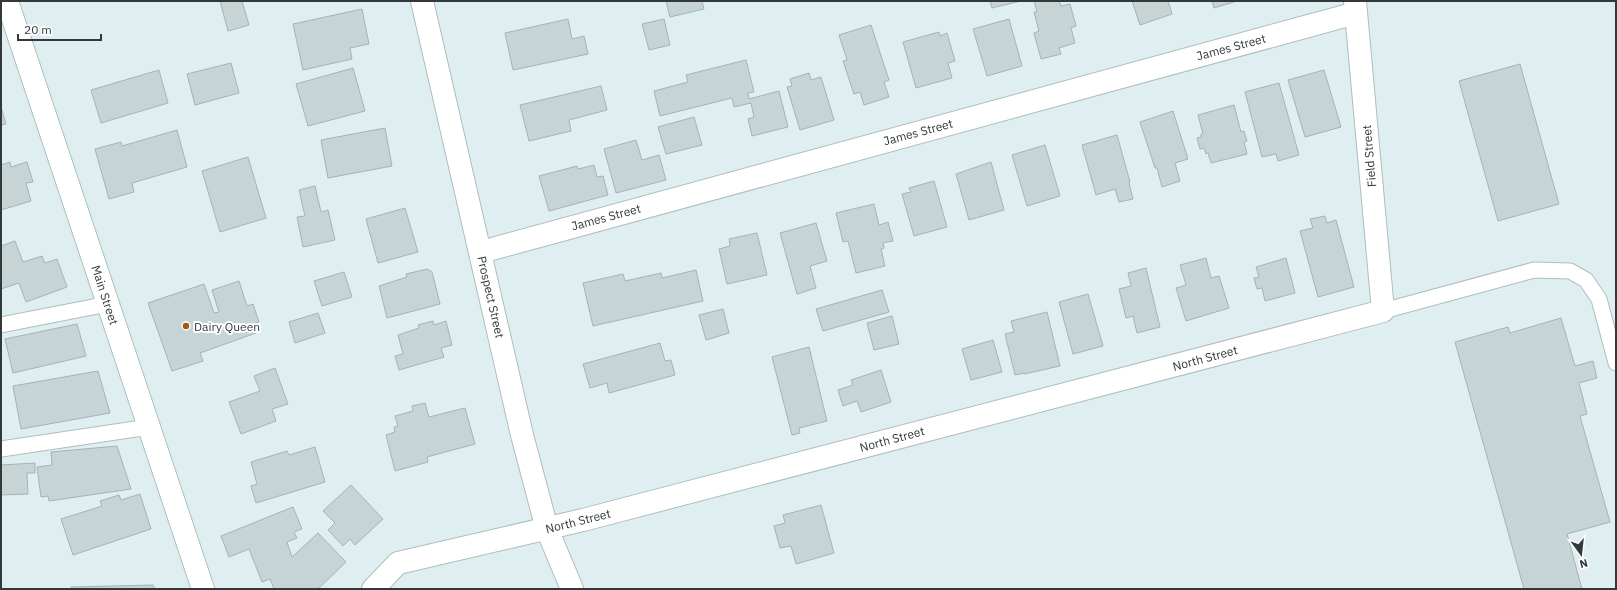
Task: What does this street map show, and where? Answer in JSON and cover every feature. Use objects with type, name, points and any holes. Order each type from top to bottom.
[{"type":"street","name":"Main Street","points":[[7,1],[203,589]]},
{"type":"street","name":"Prospect Street","points":[[422,1],[522,435],[548,529],[572,589]]},
{"type":"street","name":"James Street","points":[[481,252],[1355,7]]},
{"type":"street","name":"Field Street","points":[[1355,7],[1384,311]]},
{"type":"street","name":"North Street","points":[[373,589],[398,563],[548,529],[1384,311]]},
{"type":"lane","points":[[1384,311],[1534,270],[1570,271],[1586,280],[1599,299],[1616,363]]},
{"type":"lane","points":[[1,325],[108,304]]},
{"type":"lane","points":[[1,449],[149,427]]},
{"type":"building","points":[[220,1],[242,1],[249,25],[228,31]]},
{"type":"building","points":[[666,1],[702,1],[704,9],[670,17]]},
{"type":"building","points":[[990,1],[1021,1],[992,8]]},
{"type":"building","points":[[1034,1],[1059,1],[1061,6],[1070,4],[1076,26],[1071,28],[1075,43],[1059,48],[1061,54],[1041,59],[1034,33],[1039,31],[1034,12],[1037,12]]},
{"type":"building","points":[[1132,1],[1168,1],[1172,14],[1140,25]]},
{"type":"building","points":[[1212,1],[1237,1],[1214,8]]},
{"type":"building","points":[[362,9],[369,44],[350,48],[352,59],[303,70],[293,24]]},
{"type":"building","points":[[568,19],[572,39],[584,36],[588,54],[513,70],[505,33]]},
{"type":"building","points":[[664,19],[670,45],[649,50],[642,24]]},
{"type":"building","points":[[1009,19],[1022,66],[987,76],[973,29]]},
{"type":"building","points":[[871,25],[889,80],[884,82],[889,97],[864,105],[860,92],[854,94],[843,61],[847,60],[839,35]]},
{"type":"building","points":[[939,32],[940,36],[947,33],[955,61],[948,63],[952,78],[916,88],[903,42]]},
{"type":"building","points":[[746,60],[754,92],[748,93],[749,99],[779,91],[788,127],[752,136],[748,119],[754,117],[751,103],[734,107],[732,98],[660,116],[654,91],[688,82],[686,75]]},
{"type":"building","points":[[231,63],[239,93],[195,105],[187,74]]},
{"type":"building","points":[[1520,64],[1559,204],[1498,221],[1459,81]]},
{"type":"building","points":[[353,68],[365,111],[308,126],[296,84]]},
{"type":"building","points":[[159,70],[168,103],[101,123],[91,90]]},
{"type":"building","points":[[1324,70],[1341,127],[1305,137],[1288,80]]},
{"type":"building","points":[[809,73],[811,80],[821,77],[834,120],[800,130],[787,87],[792,86],[790,79]]},
{"type":"building","points":[[1279,83],[1299,155],[1278,161],[1276,154],[1262,157],[1245,92]]},
{"type":"building","points":[[601,86],[607,110],[569,120],[571,131],[529,141],[520,105]]},
{"type":"building","points":[[1234,105],[1241,132],[1244,131],[1247,141],[1244,142],[1247,154],[1211,163],[1208,153],[1206,154],[1204,148],[1200,149],[1197,138],[1201,137],[1201,134],[1203,134],[1198,115]]},
{"type":"building","points":[[1,107],[6,124],[1,125]]},
{"type":"building","points":[[1173,111],[1188,159],[1175,163],[1180,181],[1162,187],[1157,168],[1155,168],[1140,122]]},
{"type":"building","points":[[694,117],[702,145],[666,154],[658,127]]},
{"type":"building","points":[[385,128],[392,166],[328,178],[321,140]]},
{"type":"building","points":[[177,130],[187,167],[132,183],[134,192],[109,199],[95,149],[121,142],[122,146]]},
{"type":"building","points":[[1117,135],[1130,182],[1133,199],[1119,202],[1115,189],[1096,195],[1082,145]]},
{"type":"building","points":[[636,140],[642,160],[659,155],[666,180],[616,193],[604,149]]},
{"type":"building","points":[[1045,145],[1060,196],[1027,206],[1012,155]]},
{"type":"building","points":[[248,157],[266,218],[220,232],[202,171]]},
{"type":"building","points":[[10,162],[11,167],[27,162],[33,182],[26,183],[31,201],[1,210],[1,165]]},
{"type":"building","points":[[991,162],[1004,210],[969,220],[956,174]]},
{"type":"building","points":[[594,165],[597,177],[603,176],[608,195],[549,211],[539,176],[577,166],[578,169]]},
{"type":"building","points":[[934,181],[947,227],[914,236],[902,194],[911,192],[909,188]]},
{"type":"building","points":[[315,186],[321,212],[328,210],[335,240],[303,247],[297,217],[305,216],[299,190]]},
{"type":"building","points":[[874,204],[879,225],[888,222],[893,241],[883,243],[884,248],[881,249],[885,266],[856,273],[848,241],[843,242],[836,213]]},
{"type":"building","points":[[405,208],[418,252],[378,263],[366,219]]},
{"type":"building","points":[[1325,216],[1327,223],[1336,220],[1354,287],[1318,297],[1300,231],[1313,228],[1310,219]]},
{"type":"building","points":[[816,223],[827,261],[810,266],[816,288],[797,294],[780,233]]},
{"type":"building","points":[[757,233],[767,275],[727,284],[719,249],[730,246],[729,239]]},
{"type":"building","points":[[15,241],[23,262],[42,256],[45,263],[57,259],[67,287],[26,302],[19,283],[1,289],[1,246]]},
{"type":"building","points":[[1206,258],[1211,278],[1219,276],[1229,308],[1186,321],[1176,288],[1186,285],[1180,265]]},
{"type":"building","points":[[1286,258],[1295,293],[1265,301],[1262,288],[1257,289],[1254,278],[1259,277],[1256,267]]},
{"type":"building","points":[[1146,268],[1160,327],[1137,333],[1133,316],[1126,318],[1119,289],[1131,286],[1128,273]]},
{"type":"building","points":[[427,269],[432,272],[440,304],[387,318],[379,286],[407,277],[406,274]]},
{"type":"building","points":[[696,270],[703,301],[593,326],[583,283],[623,274],[625,281],[661,273],[662,278]]},
{"type":"building","points":[[344,272],[352,297],[322,306],[314,281]]},
{"type":"building","points":[[239,281],[247,306],[253,304],[259,322],[253,324],[256,333],[200,353],[203,361],[172,371],[148,303],[204,284],[214,313],[219,312],[212,290]]},
{"type":"building","points":[[882,290],[889,312],[823,331],[816,309]]},
{"type":"building","points":[[1088,294],[1103,346],[1073,354],[1059,302]]},
{"type":"building","points":[[723,309],[729,333],[706,340],[699,315]]},
{"type":"building","points":[[1047,312],[1060,366],[1015,375],[1005,334],[1014,332],[1011,321]]},
{"type":"building","points":[[318,313],[325,333],[295,343],[289,322]]},
{"type":"building","points":[[892,316],[899,344],[874,350],[867,323]]},
{"type":"building","points":[[1561,318],[1575,366],[1593,361],[1597,378],[1579,383],[1587,414],[1580,416],[1610,522],[1567,534],[1582,589],[1524,589],[1455,342],[1508,327],[1510,333]]},
{"type":"building","points":[[433,321],[434,325],[446,321],[452,345],[441,348],[444,357],[399,370],[395,356],[403,354],[398,335],[419,328],[418,325]]},
{"type":"building","points":[[77,324],[86,356],[13,373],[5,339]]},
{"type":"building","points":[[993,340],[1002,372],[971,380],[962,349]]},
{"type":"building","points":[[660,343],[665,361],[671,360],[675,375],[609,393],[607,383],[590,388],[583,364]]},
{"type":"building","points":[[809,347],[827,421],[799,428],[800,433],[792,435],[772,357]]},
{"type":"building","points":[[275,368],[288,404],[272,409],[276,421],[241,434],[229,402],[260,391],[254,376]]},
{"type":"building","points":[[881,370],[891,402],[861,412],[857,401],[843,406],[838,390],[853,385],[851,380]]},
{"type":"building","points":[[98,371],[110,413],[21,429],[13,386]]},
{"type":"building","points":[[425,403],[429,417],[465,408],[475,444],[427,457],[428,462],[395,471],[386,435],[395,432],[394,427],[398,426],[395,416],[413,411],[412,406]]},
{"type":"building","points":[[117,446],[131,489],[49,501],[48,496],[41,497],[37,467],[52,465],[51,452]]},
{"type":"building","points":[[315,447],[325,482],[256,503],[251,486],[257,484],[251,462],[287,451],[289,455]]},
{"type":"building","points":[[35,463],[35,473],[27,473],[28,494],[1,495],[1,465]]},
{"type":"building","points":[[351,485],[383,519],[355,545],[350,539],[343,546],[328,530],[335,523],[323,511]]},
{"type":"building","points":[[140,494],[151,529],[73,555],[61,519],[102,506],[100,501],[119,495],[121,500]]},
{"type":"building","points":[[821,505],[834,553],[796,564],[791,546],[780,548],[774,526],[785,523],[783,515]]},
{"type":"building","points":[[293,507],[302,529],[294,532],[297,538],[287,542],[292,557],[318,533],[346,562],[318,589],[274,589],[270,579],[262,582],[249,549],[229,557],[221,536]]},
{"type":"building","points":[[153,585],[155,589],[71,589],[71,587]]},
{"type":"place","name":"Dairy Queen","points":[[186,326]]}]
